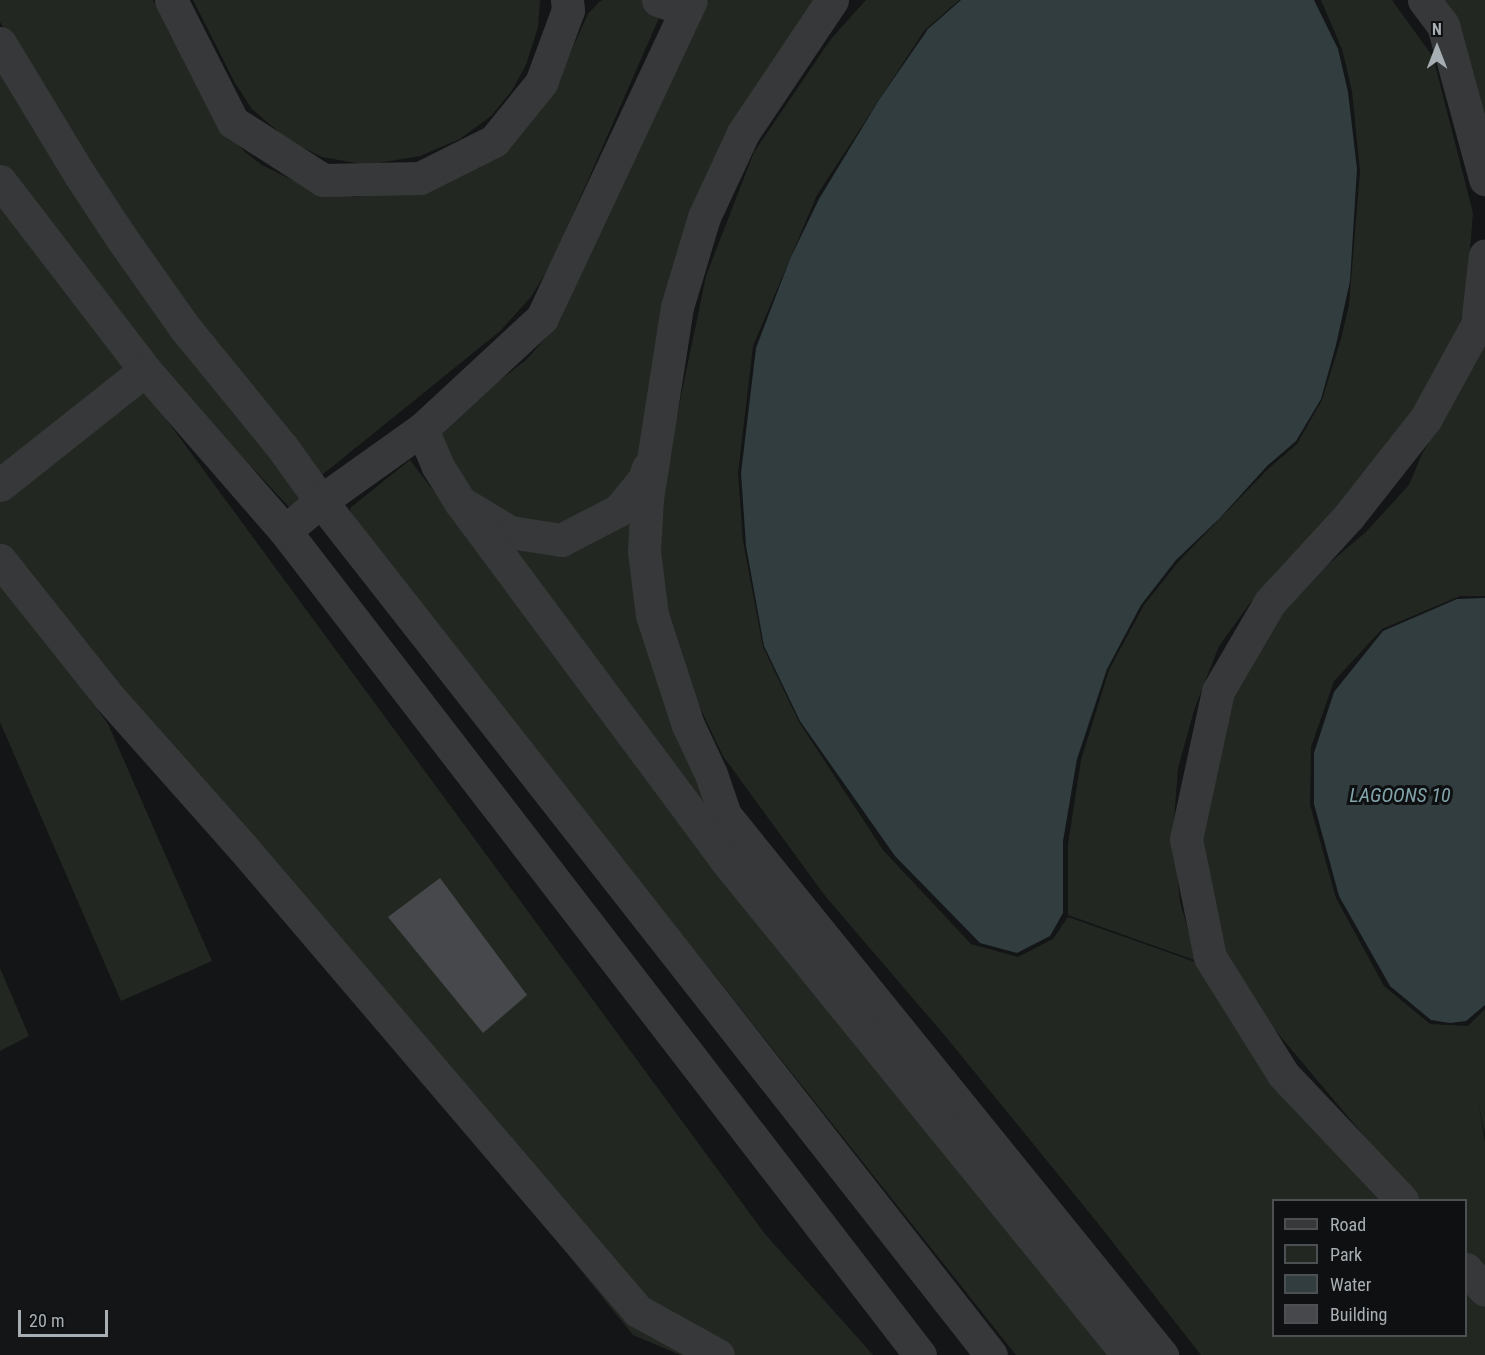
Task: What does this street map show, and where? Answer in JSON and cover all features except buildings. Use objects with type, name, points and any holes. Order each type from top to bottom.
[{"type":"street","points":[[171,0],[233,122],[323,180],[420,178],[494,141],[541,83],[572,3]]},
{"type":"street","points":[[832,0],[743,133],[704,217],[677,307],[647,499],[644,551],[652,615],[688,725],[711,774],[725,815],[1162,1355]]},
{"type":"street","points":[[1424,0],[1443,25],[1485,179]]},
{"type":"street","points":[[285,531],[321,501],[422,429],[542,318],[678,3]]},
{"type":"street","points":[[0,43],[80,176],[185,328],[282,447],[321,501],[991,1355]]},
{"type":"street","points":[[0,182],[145,370],[285,531],[920,1355]]},
{"type":"street","points":[[1401,1199],[1283,1074],[1210,957],[1186,839],[1218,691],[1270,602],[1349,516],[1426,418],[1477,325],[1485,255]]},
{"type":"street","points":[[0,485],[145,370]]},
{"type":"street","points":[[422,429],[437,465],[460,502],[724,858],[1128,1355]]},
{"type":"street","points":[[460,502],[510,532],[561,540],[619,510],[644,479],[656,439]]},
{"type":"street","points":[[0,560],[108,696],[243,848],[638,1311],[718,1355]]},
{"type":"street","points":[[1467,1270],[1485,1290]]},
{"type":"green space","points":[[0,0],[153,0],[170,34],[232,138],[245,152],[262,165],[292,180],[321,190],[355,197],[409,192],[545,98],[566,62],[588,14],[599,2],[603,0],[646,0],[659,18],[552,262],[531,297],[499,332],[317,479],[64,139],[0,22]]},
{"type":"green space","points":[[193,0],[540,1],[538,27],[526,65],[511,92],[491,116],[460,139],[420,156],[367,165],[322,157],[288,140],[252,109],[235,83]]},
{"type":"green space","points":[[709,0],[819,0],[754,95],[638,469],[593,518],[524,528],[469,495],[436,441],[449,420],[526,360],[559,323],[612,202]]},
{"type":"green space","points":[[866,0],[959,0],[924,31],[817,195],[753,346],[738,473],[743,541],[763,647],[799,722],[883,850],[971,944],[1018,957],[1053,939],[1068,917],[1198,963],[1384,1199],[1272,1199],[1272,1337],[1467,1337],[1467,1284],[1485,1305],[1485,1355],[1201,1355],[1096,1221],[946,1037],[826,897],[723,756],[686,678],[665,600],[656,516],[706,276],[754,152],[831,39]]},
{"type":"green space","points":[[1321,0],[1392,0],[1433,57],[1473,213],[1465,306],[1455,341],[1424,413],[1250,603],[1219,646],[1195,707],[1178,768],[1173,833],[1180,902],[1197,961],[1068,915],[1068,844],[1081,760],[1109,670],[1144,605],[1179,561],[1268,469],[1297,444],[1322,400],[1341,339],[1349,305],[1360,172],[1352,91],[1342,49]]},
{"type":"green space","points":[[1439,0],[1485,0],[1485,151]]},
{"type":"green space","points":[[0,46],[305,507],[289,507],[187,398],[0,168]]},
{"type":"green space","points":[[0,191],[136,368],[0,479]]},
{"type":"green space","points":[[1485,299],[1485,596],[1460,596],[1382,629],[1334,681],[1311,747],[1310,805],[1336,898],[1384,986],[1430,1024],[1468,1026],[1485,1009],[1485,1134],[1479,1106],[1485,1142],[1485,1279],[1467,1257],[1467,1199],[1417,1199],[1244,993],[1223,956],[1202,854],[1205,808],[1221,728],[1241,675],[1271,624],[1313,577],[1366,532],[1409,485],[1422,454],[1450,406]]},
{"type":"green space","points":[[141,385],[765,1234],[873,1355],[680,1355],[633,1335],[0,551],[0,496]]},
{"type":"green space","points":[[410,460],[809,985],[1112,1355],[1016,1355],[352,519],[350,508]]},
{"type":"green space","points":[[630,502],[705,804],[704,809],[507,557],[522,539]]},
{"type":"green space","points":[[0,576],[108,724],[212,961],[121,1001],[0,722]]},
{"type":"green space","points":[[0,968],[29,1036],[0,1051]]},
{"type":"water","points":[[961,0],[1314,0],[1338,49],[1348,92],[1357,169],[1350,281],[1321,399],[1296,441],[1267,466],[1220,518],[1176,560],[1141,605],[1107,669],[1077,759],[1063,841],[1063,913],[1050,936],[1017,953],[980,943],[895,856],[800,721],[764,646],[746,546],[741,473],[756,348],[790,259],[819,199],[879,100],[928,29]]},
{"type":"water","name":"LAGOONS 10","points":[[1485,598],[1485,1005],[1466,1021],[1450,1023],[1431,1020],[1390,986],[1339,896],[1314,804],[1314,753],[1334,692],[1383,631],[1457,599]]}]
